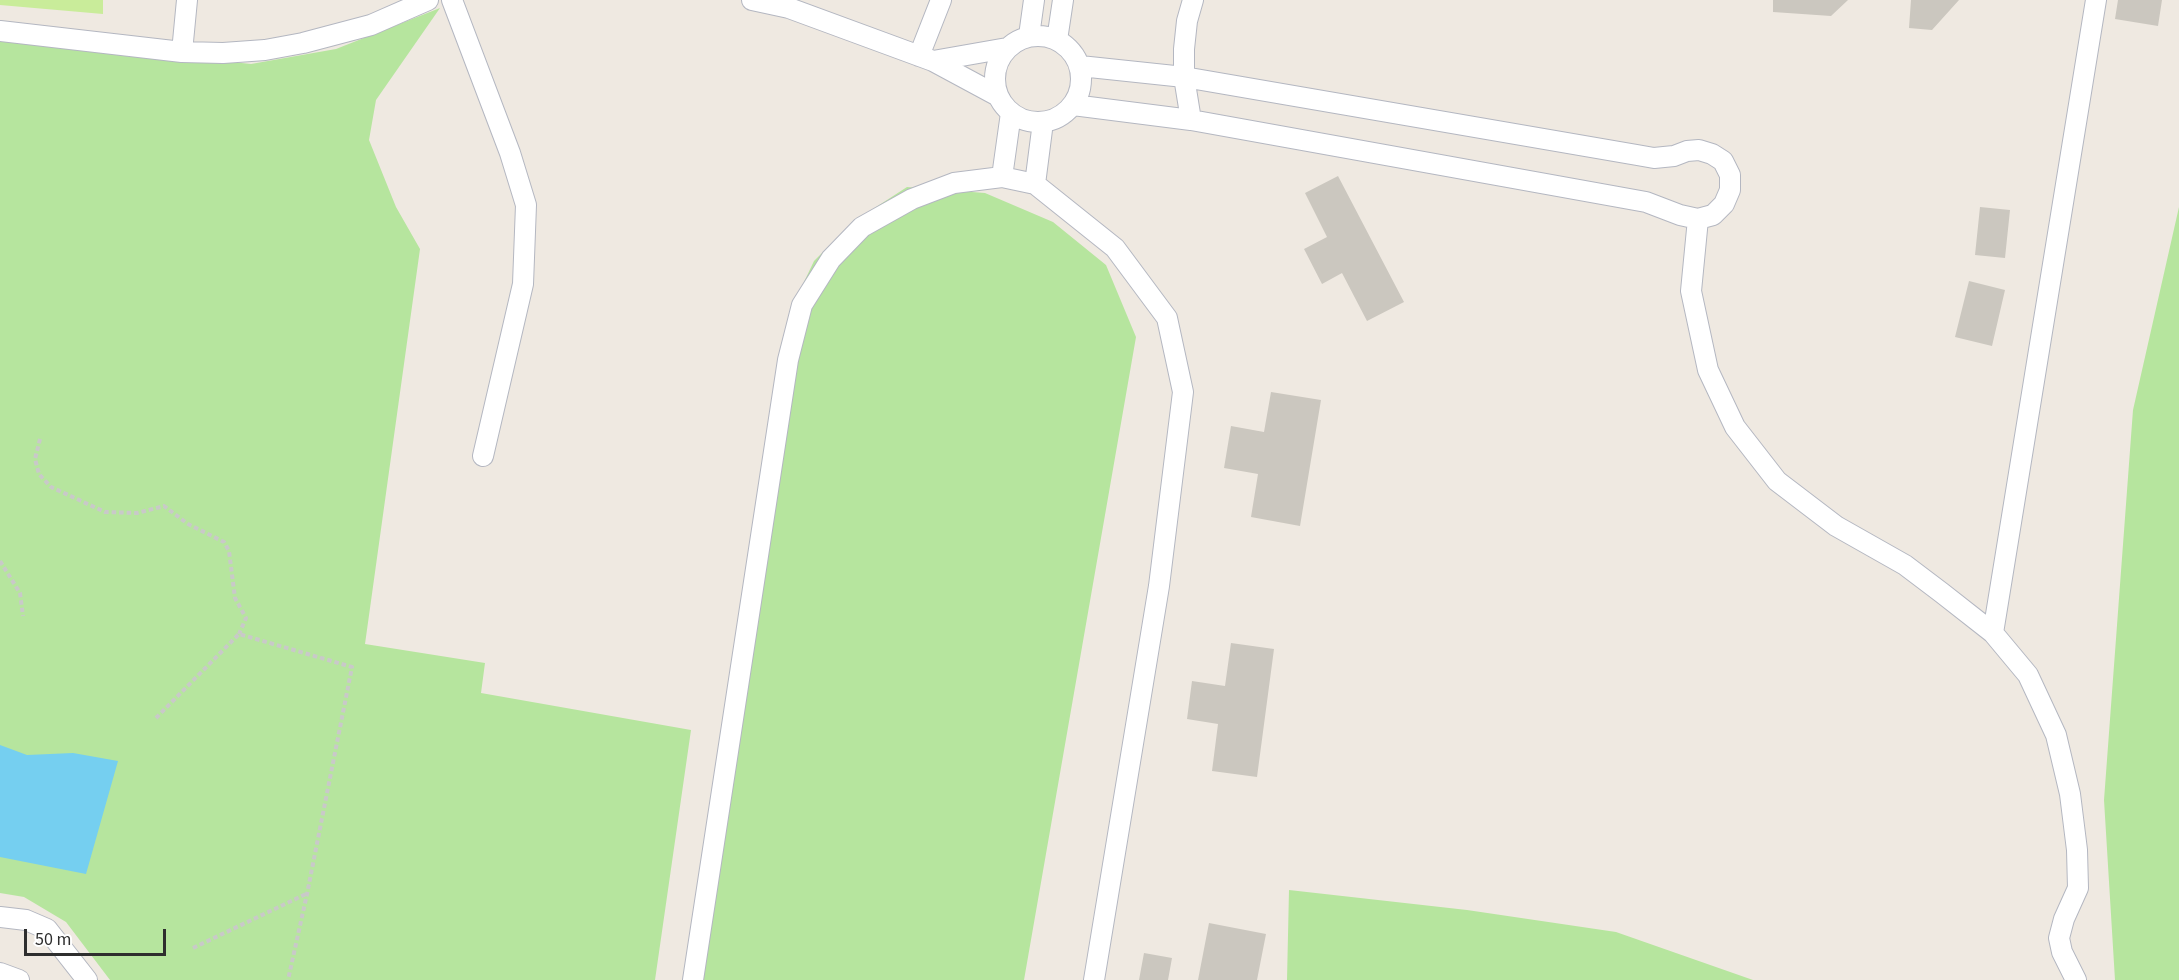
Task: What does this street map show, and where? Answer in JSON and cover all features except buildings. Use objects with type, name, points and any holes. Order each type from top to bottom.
[{"type":"street","points":[[182,52],[187,0]]},
{"type":"street","points":[[0,31],[182,52],[254,51],[303,44],[371,25],[428,0]]},
{"type":"street","points":[[452,0],[510,153],[526,205],[523,284],[483,456]]},
{"type":"street","points":[[752,0],[789,8],[926,59],[998,96]]},
{"type":"street","points":[[926,59],[941,0]]},
{"type":"street","points":[[1029,36],[1034,0]]},
{"type":"street","points":[[1057,40],[1063,0]]},
{"type":"street","points":[[1191,120],[1184,77],[1187,21],[1193,0]]},
{"type":"street","points":[[1993,633],[2096,0]]},
{"type":"street","points":[[1044,35],[1057,40],[1071,51],[1080,66],[1081,86],[1073,105],[1055,119],[1043,122],[1032,122],[1011,113],[998,96],[995,84],[995,71],[999,58],[1017,40],[1029,36],[1044,35]]},
{"type":"street","points":[[926,59],[1007,48]]},
{"type":"street","points":[[1073,105],[1191,120],[1646,202],[1698,219],[1713,215],[1724,204],[1730,190],[1730,175],[1723,161],[1699,150],[1654,158],[1184,77],[1080,66]]},
{"type":"street","points":[[1002,177],[1011,113]]},
{"type":"street","points":[[1035,184],[1043,122]]},
{"type":"street","points":[[693,980],[788,360],[802,305],[831,259],[862,227],[912,199],[954,183],[1002,177],[1035,184],[1115,248],[1167,318],[1183,392],[1159,586],[1094,980]]},
{"type":"street","points":[[1698,219],[1691,291],[1708,370],[1735,427],[1777,481],[1836,526],[1905,565],[1993,633],[2028,675],[2056,735],[2070,794],[2077,850],[2078,888],[2059,938],[2062,952],[2076,980]]},
{"type":"street","points":[[0,917],[26,920],[47,930],[87,980]]},
{"type":"street","points":[[0,973],[19,980]]},
{"type":"path","points":[[40,439],[35,459],[39,474],[51,487],[105,512],[137,513],[164,506],[188,524],[224,542],[229,551],[236,598],[246,618],[239,634],[156,718]]},
{"type":"path","points":[[0,561],[20,593],[23,616]]},
{"type":"path","points":[[239,634],[352,667],[288,980]]},
{"type":"path","points":[[193,948],[307,894]]},
{"type":"green space","points":[[0,0],[103,0],[103,14],[0,5]]},
{"type":"green space","points":[[440,8],[376,100],[369,140],[396,207],[420,249],[365,644],[485,663],[481,693],[691,730],[655,980],[110,980],[66,922],[24,897],[0,893],[0,37],[251,64],[336,49]]},
{"type":"green space","points":[[907,187],[985,193],[1053,222],[1106,265],[1136,337],[1024,980],[700,980],[794,303],[814,261],[853,222]]},
{"type":"green space","points":[[2179,207],[2179,980],[2115,980],[2104,800],[2133,410]]},
{"type":"green space","points":[[1289,890],[1467,910],[1616,932],[1753,980],[1287,980]]},
{"type":"water","points":[[0,745],[27,755],[73,753],[118,761],[86,874],[0,857]]}]
